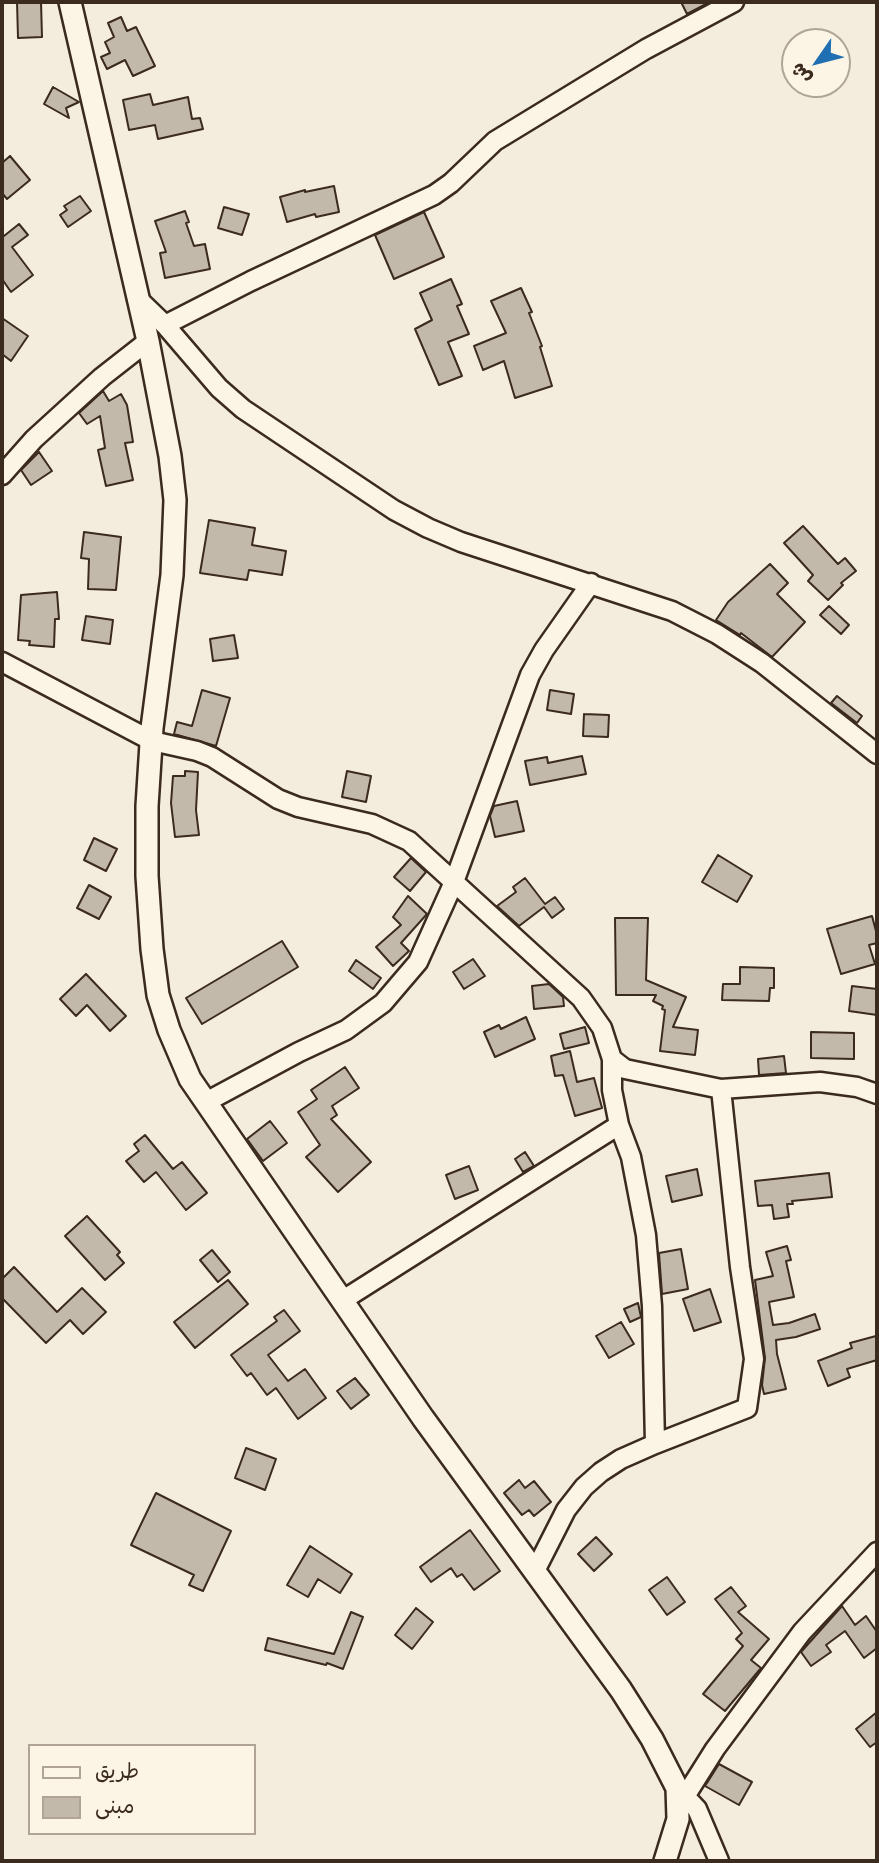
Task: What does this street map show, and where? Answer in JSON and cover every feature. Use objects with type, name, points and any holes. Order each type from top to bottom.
[{"type":"street","points":[[71,2],[148,341],[170,456],[175,500],[172,575],[147,806],[147,876],[152,949],[157,984],[169,1030],[190,1079],[424,1418],[621,1690],[682,1792],[702,1819],[719,1861]]},
{"type":"street","points":[[165,325],[250,281],[434,195],[451,183],[495,141],[646,49],[734,2]]},
{"type":"street","points":[[137,298],[165,325],[219,388],[243,409],[394,510],[461,542],[672,611],[717,634],[762,663],[877,754]]},
{"type":"street","points":[[2,475],[43,430],[102,377],[148,341]]},
{"type":"street","points":[[206,1102],[346,1030],[383,1003],[418,962],[454,882],[530,675],[544,650],[591,583]]},
{"type":"street","points":[[2,662],[152,741],[212,757],[278,799],[298,807],[390,831],[409,841],[581,998],[602,1028],[612,1059],[612,1090],[619,1125],[631,1157],[646,1235],[652,1306],[655,1444]]},
{"type":"street","points":[[612,1059],[625,1069],[722,1089],[820,1082],[857,1087],[877,1094]]},
{"type":"street","points":[[536,1571],[566,1510],[584,1487],[601,1472],[621,1459],[655,1444],[747,1408],[754,1359],[740,1267],[722,1089]]},
{"type":"street","points":[[343,1300],[619,1125]]},
{"type":"street","points":[[665,1861],[678,1819],[682,1792],[802,1632],[877,1552]]},
{"type":"building","points":[[17,2],[41,2],[42,37],[18,38]]},
{"type":"building","points":[[681,2],[710,2],[687,14]]},
{"type":"building","points":[[121,17],[127,31],[136,27],[155,66],[133,76],[125,60],[107,69],[101,57],[110,53],[105,42],[114,37],[108,23]]},
{"type":"building","points":[[53,87],[79,102],[66,108],[69,118],[44,104]]},
{"type":"building","points":[[150,94],[153,105],[188,97],[192,119],[200,118],[203,129],[158,139],[155,125],[129,130],[123,100]]},
{"type":"building","points":[[10,156],[30,180],[7,199],[2,193],[2,163]]},
{"type":"building","points":[[334,186],[339,212],[316,217],[315,214],[287,222],[280,197]]},
{"type":"building","points":[[80,196],[91,211],[68,227],[60,215],[67,210],[64,206]]},
{"type":"building","points":[[224,207],[249,214],[242,235],[218,228]]},
{"type":"building","points":[[185,211],[194,246],[205,244],[210,269],[165,278],[160,253],[166,252],[155,221]]},
{"type":"building","points":[[424,212],[444,257],[394,279],[375,235]]},
{"type":"building","points":[[19,224],[28,235],[12,247],[33,275],[11,292],[2,279],[2,233],[4,236]]},
{"type":"building","points":[[451,279],[462,304],[457,306],[469,334],[448,342],[462,376],[439,385],[415,329],[432,320],[420,293]]},
{"type":"building","points":[[521,288],[532,312],[529,313],[542,346],[540,347],[552,386],[515,398],[504,361],[483,370],[474,346],[506,333],[491,301]]},
{"type":"building","points":[[2,318],[28,336],[11,361],[2,354]]},
{"type":"building","points":[[103,391],[109,401],[121,394],[127,405],[133,442],[125,443],[133,480],[106,486],[98,450],[105,448],[100,416],[87,424],[79,413]]},
{"type":"building","points":[[39,452],[52,471],[31,485],[21,470]]},
{"type":"building","points":[[209,520],[255,528],[252,545],[286,551],[282,575],[249,570],[247,580],[200,573]]},
{"type":"building","points":[[803,526],[838,564],[845,558],[856,571],[841,583],[843,585],[828,600],[808,581],[813,575],[784,543]]},
{"type":"building","points":[[84,532],[121,537],[116,590],[88,589],[89,559],[81,558]]},
{"type":"building","points":[[770,564],[788,583],[777,594],[805,622],[772,657],[741,633],[740,635],[716,620],[728,602]]},
{"type":"building","points":[[57,592],[59,619],[55,619],[54,647],[29,645],[30,641],[18,640],[21,595]]},
{"type":"building","points":[[829,606],[849,625],[841,634],[820,615]]},
{"type":"building","points":[[86,616],[113,620],[110,644],[82,640]]},
{"type":"building","points":[[234,635],[238,658],[213,661],[210,639]]},
{"type":"building","points":[[202,690],[230,698],[216,746],[174,734],[177,722],[192,726]]},
{"type":"building","points":[[550,690],[574,694],[571,714],[547,710]]},
{"type":"building","points":[[837,696],[862,716],[857,723],[831,703]]},
{"type":"building","points":[[584,714],[609,715],[608,737],[583,736]]},
{"type":"building","points":[[582,756],[586,774],[530,785],[525,761],[547,757],[548,763]]},
{"type":"building","points":[[185,771],[198,772],[196,810],[199,835],[175,837],[171,803],[173,776],[185,776]]},
{"type":"building","points":[[347,771],[371,776],[366,802],[342,797]]},
{"type":"building","points":[[517,801],[524,831],[495,837],[490,816],[494,806]]},
{"type":"building","points":[[94,838],[117,849],[106,871],[84,860]]},
{"type":"building","points":[[718,855],[752,876],[737,902],[702,882]]},
{"type":"building","points":[[411,858],[426,872],[410,891],[394,877]]},
{"type":"building","points":[[525,878],[545,904],[555,897],[564,909],[552,918],[544,907],[519,926],[497,906],[516,892],[513,887]]},
{"type":"building","points":[[89,885],[111,897],[99,919],[77,908]]},
{"type":"building","points":[[408,896],[427,914],[401,943],[409,951],[393,966],[376,947],[401,925],[393,917]]},
{"type":"building","points":[[872,916],[877,943],[869,945],[875,964],[841,974],[827,929]]},
{"type":"building","points":[[615,918],[648,918],[646,980],[686,997],[673,1027],[698,1030],[695,1055],[660,1051],[665,1010],[653,1001],[656,995],[616,995]]},
{"type":"building","points":[[282,941],[298,967],[202,1024],[186,998]]},
{"type":"building","points":[[473,959],[485,976],[464,989],[453,972]]},
{"type":"building","points":[[356,960],[381,978],[373,989],[349,971]]},
{"type":"building","points":[[740,967],[774,968],[774,988],[770,988],[769,1001],[722,1000],[723,984],[740,984]]},
{"type":"building","points":[[86,974],[126,1016],[110,1031],[87,1005],[76,1016],[60,999]]},
{"type":"building","points":[[549,984],[563,997],[564,1006],[534,1009],[532,986]]},
{"type":"building","points":[[852,986],[877,989],[877,1015],[849,1011]]},
{"type":"building","points":[[526,1017],[535,1039],[495,1057],[484,1032],[499,1025],[501,1029]]},
{"type":"building","points":[[585,1027],[589,1043],[564,1049],[560,1034]]},
{"type":"building","points":[[811,1032],[854,1033],[854,1059],[811,1058]]},
{"type":"building","points":[[570,1051],[577,1082],[594,1078],[602,1108],[575,1116],[563,1075],[555,1076],[551,1056]]},
{"type":"building","points":[[784,1056],[786,1073],[759,1075],[758,1059]]},
{"type":"building","points":[[345,1067],[359,1088],[332,1106],[337,1115],[331,1119],[371,1162],[338,1192],[306,1157],[320,1145],[298,1112],[317,1099],[311,1090]]},
{"type":"building","points":[[270,1121],[287,1143],[263,1161],[247,1139]]},
{"type":"building","points":[[145,1135],[173,1169],[182,1162],[207,1193],[186,1210],[156,1172],[144,1182],[126,1161],[139,1151],[134,1144]]},
{"type":"building","points":[[525,1152],[534,1166],[523,1172],[515,1159]]},
{"type":"building","points":[[469,1166],[478,1190],[455,1199],[446,1175]]},
{"type":"building","points":[[697,1169],[702,1195],[672,1202],[666,1176]]},
{"type":"building","points":[[829,1173],[832,1197],[792,1201],[793,1204],[787,1204],[789,1217],[774,1219],[772,1205],[758,1206],[755,1181]]},
{"type":"building","points":[[87,1216],[120,1252],[117,1255],[124,1263],[105,1280],[65,1236]]},
{"type":"building","points":[[787,1246],[791,1260],[786,1261],[794,1297],[769,1302],[773,1325],[789,1323],[815,1314],[820,1329],[776,1340],[786,1389],[764,1394],[762,1385],[765,1358],[755,1280],[773,1276],[766,1252]]},
{"type":"building","points":[[681,1249],[688,1289],[662,1294],[659,1253]]},
{"type":"building","points":[[212,1250],[230,1272],[218,1282],[200,1260]]},
{"type":"building","points":[[14,1267],[57,1312],[82,1288],[106,1312],[83,1334],[70,1320],[46,1343],[2,1298],[2,1279]]},
{"type":"building","points":[[228,1280],[248,1304],[195,1348],[174,1322]]},
{"type":"building","points":[[710,1289],[721,1322],[694,1331],[683,1299]]},
{"type":"building","points":[[638,1303],[641,1317],[630,1322],[624,1309]]},
{"type":"building","points":[[284,1310],[300,1331],[268,1355],[288,1381],[305,1369],[326,1398],[298,1419],[276,1388],[267,1395],[251,1373],[247,1376],[231,1355],[277,1321],[274,1317]]},
{"type":"building","points":[[621,1322],[634,1344],[609,1358],[596,1336]]},
{"type":"building","points":[[876,1336],[877,1360],[847,1369],[850,1377],[828,1386],[818,1361],[852,1348],[850,1343]]},
{"type":"building","points":[[355,1378],[369,1395],[351,1409],[337,1391]]},
{"type":"building","points":[[246,1448],[276,1459],[265,1490],[235,1478]]},
{"type":"building","points":[[519,1480],[525,1488],[534,1481],[551,1502],[534,1516],[529,1510],[522,1515],[504,1493]]},
{"type":"building","points":[[156,1493],[231,1531],[203,1591],[189,1585],[194,1575],[131,1545]]},
{"type":"building","points":[[470,1530],[500,1571],[474,1590],[462,1574],[457,1577],[451,1568],[431,1582],[420,1567]]},
{"type":"building","points":[[596,1537],[612,1554],[594,1571],[578,1554]]},
{"type":"building","points":[[310,1546],[352,1574],[340,1593],[318,1579],[308,1597],[287,1585]]},
{"type":"building","points":[[667,1577],[685,1602],[667,1615],[649,1590]]},
{"type":"building","points":[[731,1587],[746,1606],[738,1612],[769,1639],[751,1660],[761,1668],[725,1711],[703,1694],[743,1646],[736,1639],[742,1633],[715,1599]]},
{"type":"building","points":[[842,1606],[855,1625],[866,1616],[877,1632],[877,1648],[864,1658],[845,1631],[826,1645],[831,1652],[811,1666],[801,1652]]},
{"type":"building","points":[[416,1608],[433,1622],[412,1649],[395,1635]]},
{"type":"building","points":[[351,1612],[363,1617],[343,1669],[265,1650],[268,1638],[334,1654]]},
{"type":"building","points":[[877,1712],[877,1742],[870,1747],[856,1729]]},
{"type":"building","points":[[719,1764],[752,1782],[739,1805],[705,1786]]}]
